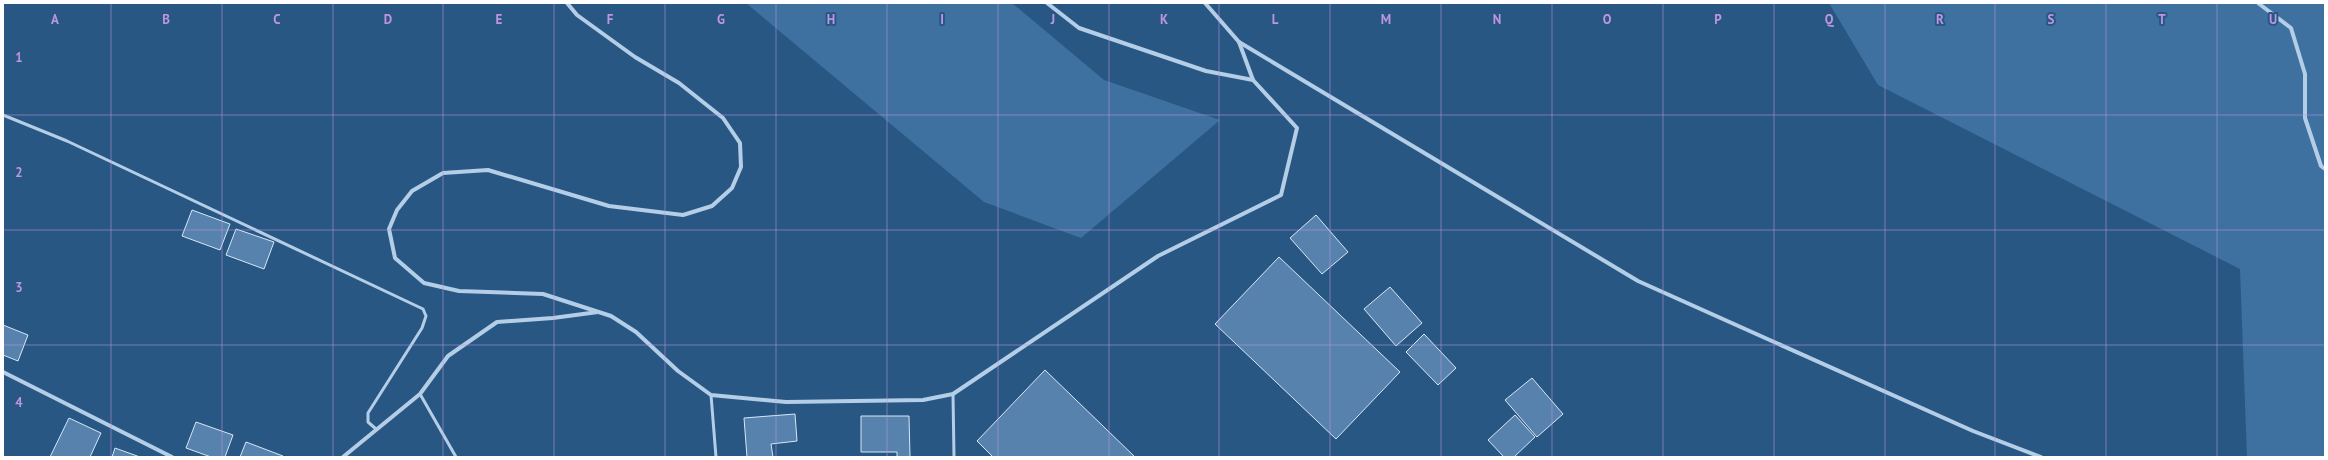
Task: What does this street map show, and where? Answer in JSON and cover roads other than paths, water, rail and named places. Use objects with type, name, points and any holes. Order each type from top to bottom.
[{"type":"street","points":[[568,3],[577,15],[635,57],[679,83],[723,118],[740,143],[741,168],[732,188],[712,206],[683,215],[610,206],[488,170],[443,173],[412,191],[397,210],[389,229],[395,258],[424,283],[459,291],[543,294],[611,316],[636,332],[678,370],[712,395],[786,402],[923,400],[953,394],[1158,256],[1281,195],[1297,128],[1253,80],[1239,42]]},
{"type":"street","points":[[1047,3],[1079,28],[1206,71],[1253,80]]},
{"type":"street","points":[[1205,3],[1239,42],[1638,281],[1973,431],[2041,457]]},
{"type":"street","points":[[2258,3],[2291,28],[2305,74],[2305,118],[2321,166],[2325,169]]},
{"type":"street","points":[[343,457],[420,394],[448,356],[497,322],[553,318],[599,312]]},
{"type":"street","points":[[3,372],[172,457]]},
{"type":"lane","points":[[3,115],[66,141],[423,309],[426,316],[422,328],[368,413],[368,422],[376,429]]},
{"type":"lane","points":[[420,394],[456,457]]},
{"type":"lane","points":[[953,394],[954,457]]},
{"type":"lane","points":[[712,395],[716,457]]}]
